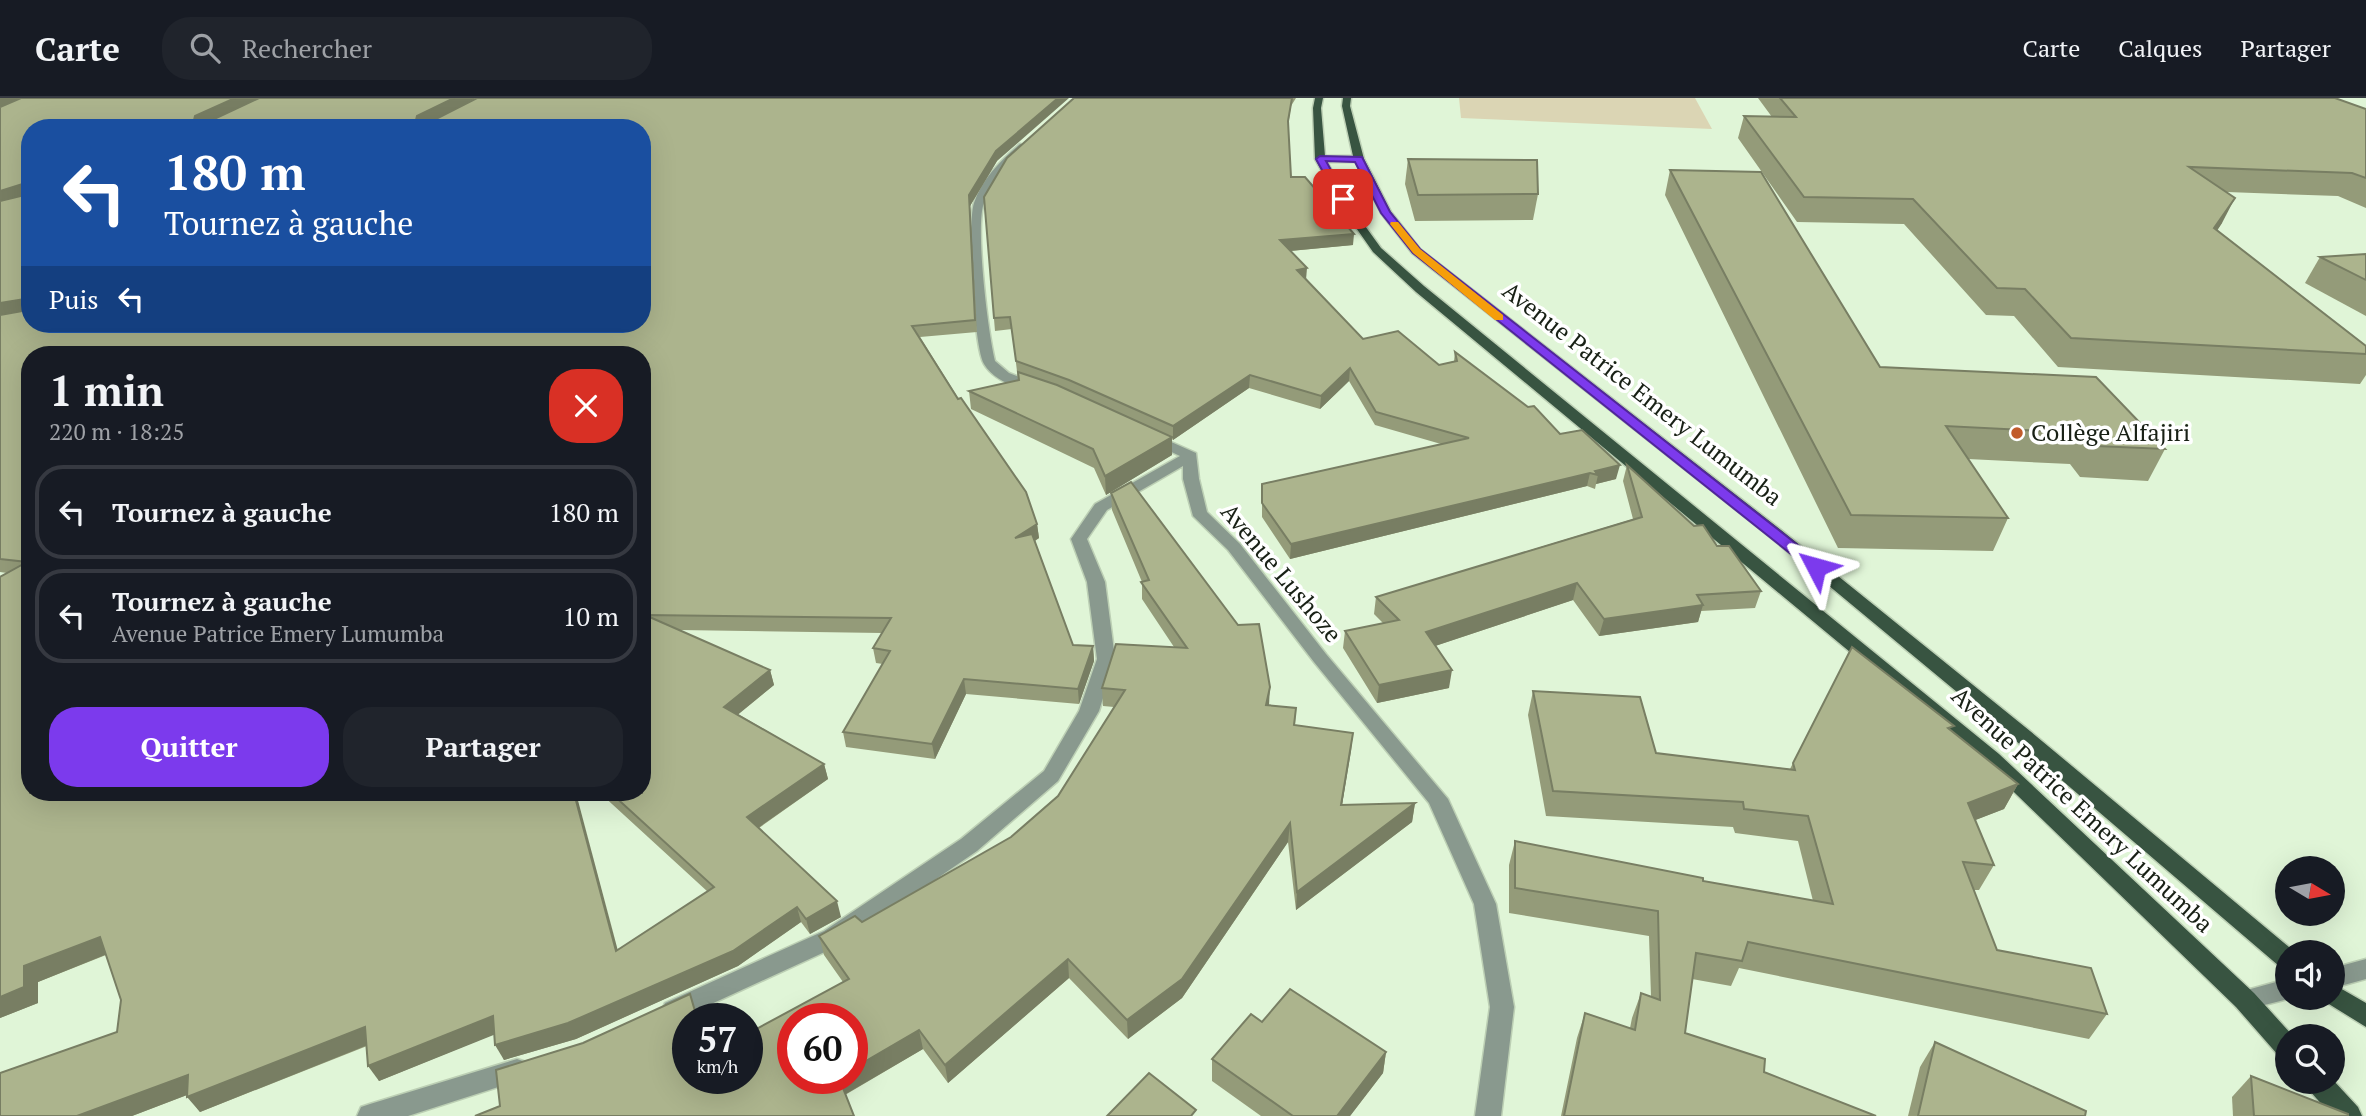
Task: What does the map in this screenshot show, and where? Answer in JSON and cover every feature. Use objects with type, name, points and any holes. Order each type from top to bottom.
[{"type":"main road","name":"Avenue Patrice Emery Lumumba","points":[[1319,98],[1317,108],[1320,159],[1350,212],[1377,250],[1441,306],[1992,759],[2245,1000],[2275,1034]]},
{"type":"main road","name":"Avenue Patrice Emery Lumumba","points":[[1347,98],[1346,106],[1359,159],[1386,213],[1416,251],[1775,533],[2023,736],[2275,949]]},
{"type":"main road","points":[[1320,159],[1359,159]]},
{"type":"main road","points":[[2345,1002],[2366,1016]]},
{"type":"main road","points":[[2329,1094],[2349,1116]]},
{"type":"street","points":[[1038,133],[1002,165],[977,207],[976,230],[988,360],[1004,377],[1052,394]]},
{"type":"street","points":[[1133,429],[1191,456]]},
{"type":"street","points":[[657,1017],[832,938],[969,845],[1051,776],[1089,711],[1106,659],[1096,582],[1079,539],[1101,507],[1191,456]]},
{"type":"street","name":"Avenue Lushoze","points":[[1191,456],[1191,479],[1199,513],[1234,547],[1320,658],[1438,799],[1485,904],[1502,1007],[1488,1116]]},
{"type":"street","points":[[2345,975],[2366,969]]},
{"type":"street","points":[[2245,1000],[2275,992]]},
{"type":"street","points":[[370,1116],[543,1063]]},
{"type":"shaded area","points":[[1459,98],[1695,98],[1712,129],[1461,118]]},
{"type":"building","points":[[21,98],[235,98],[195,116],[194,119],[21,119],[21,185],[0,191],[0,107]]},
{"type":"building","points":[[259,98],[454,98],[417,116],[416,119],[214,119]]},
{"type":"building","points":[[477,98],[1058,98],[996,151],[969,195],[975,320],[912,326],[958,399],[961,398],[1026,492],[1037,524],[1015,538],[1032,534],[1073,645],[1093,646],[1078,689],[964,679],[932,744],[843,732],[890,651],[873,648],[891,618],[651,615],[651,346],[21,346],[21,561],[0,559],[0,315],[21,311],[21,333],[651,333],[651,119],[436,119]]},
{"type":"building","points":[[1074,98],[1292,98],[1288,121],[1291,177],[1305,177],[1354,234],[1280,240],[1307,268],[1297,270],[1363,339],[1398,331],[1439,365],[1457,361],[1455,352],[1528,407],[1534,406],[1560,434],[1582,430],[1620,465],[1595,471],[1598,475],[1590,473],[1291,544],[1262,503],[1262,484],[1469,438],[1376,412],[1350,368],[1321,396],[1250,375],[1173,426],[1069,380],[1016,361],[1010,317],[994,318],[984,197],[1007,158]]},
{"type":"building","points":[[1780,98],[2335,98],[2366,109],[2366,178],[2352,173],[2189,167],[2235,198],[2214,228],[2366,346],[2366,354],[2071,338],[2025,289],[1997,288],[1913,199],[1804,197],[1744,116],[1796,117]]},
{"type":"building","points":[[1408,159],[1537,160],[1538,194],[1418,195]]},
{"type":"building","points":[[1670,170],[1761,172],[1880,367],[2096,377],[2165,449],[2096,446],[2085,433],[1946,426],[2008,518],[1851,515]]},
{"type":"building","points":[[21,196],[21,300],[0,303],[0,201]]},
{"type":"building","points":[[2366,254],[2366,280],[2320,257]]},
{"type":"building","points":[[1018,372],[1057,385],[1172,437],[1105,476],[1093,449],[969,391],[1019,380]]},
{"type":"building","points":[[1627,465],[1694,526],[1703,525],[1717,546],[1729,546],[1761,591],[1697,595],[1703,605],[1604,619],[1577,583],[1426,632],[1452,670],[1379,685],[1345,631],[1399,620],[1376,597],[1642,517]]},
{"type":"building","points":[[1131,482],[1238,625],[1259,624],[1270,687],[1266,705],[1296,708],[1294,725],[1353,733],[1341,805],[1415,803],[1297,892],[1290,823],[1182,979],[1127,1020],[1068,959],[945,1065],[919,1030],[868,1060],[868,1003],[804,1003],[849,979],[819,936],[855,916],[862,922],[1011,837],[1058,796],[1125,690],[1102,688],[1116,644],[1187,648],[1141,582],[1149,580],[1111,493]]},
{"type":"building","points":[[21,565],[21,801],[576,801],[616,951],[714,887],[620,801],[651,801],[651,618],[770,670],[724,707],[824,764],[747,817],[837,901],[806,919],[797,907],[733,951],[568,1023],[495,1045],[493,1016],[368,1066],[365,1027],[187,1097],[188,1075],[77,1116],[0,1116],[0,1073],[117,1032],[121,1000],[100,937],[24,966],[24,987],[0,997],[0,577]]},
{"type":"building","points":[[1852,647],[1954,726],[1948,728],[2018,784],[1968,803],[1994,865],[1963,862],[1997,950],[2091,968],[2107,1014],[1748,942],[1742,961],[1696,953],[1685,1033],[1765,1059],[1764,1072],[1876,1116],[1564,1116],[1585,1013],[1635,1030],[1641,993],[1660,1000],[1658,911],[1515,888],[1515,841],[1703,878],[1703,881],[1833,904],[1808,816],[1744,809],[1743,802],[1553,791],[1533,691],[1640,697],[1656,753],[1795,770],[1793,763]]},
{"type":"building","points":[[1290,989],[1386,1052],[1337,1116],[1293,1116],[1212,1059],[1251,1014],[1262,1022]]},
{"type":"building","points":[[690,994],[693,1003],[672,1003],[672,1094],[763,1094],[763,1025],[777,1018],[777,1094],[845,1094],[854,1116],[475,1116],[500,1106],[496,1070],[583,1043]]},
{"type":"building","points":[[1935,1042],[2086,1111],[2085,1116],[1918,1116]]},
{"type":"building","points":[[1149,1073],[1196,1110],[1191,1116],[1107,1116]]},
{"type":"building","points":[[2251,1076],[2275,1085],[2275,1094],[2297,1094],[2348,1114],[2348,1116],[2254,1116]]},
{"type":"slow traffic","points":[[1395,224],[1416,251],[1499,317]]},
{"type":"place","name":"Collège Alfajiri","points":[[2017,433]]},
{"type":"route","points":[[1343,199],[1320,159],[1359,159],[1386,213],[1416,251],[1816,567]]}]
